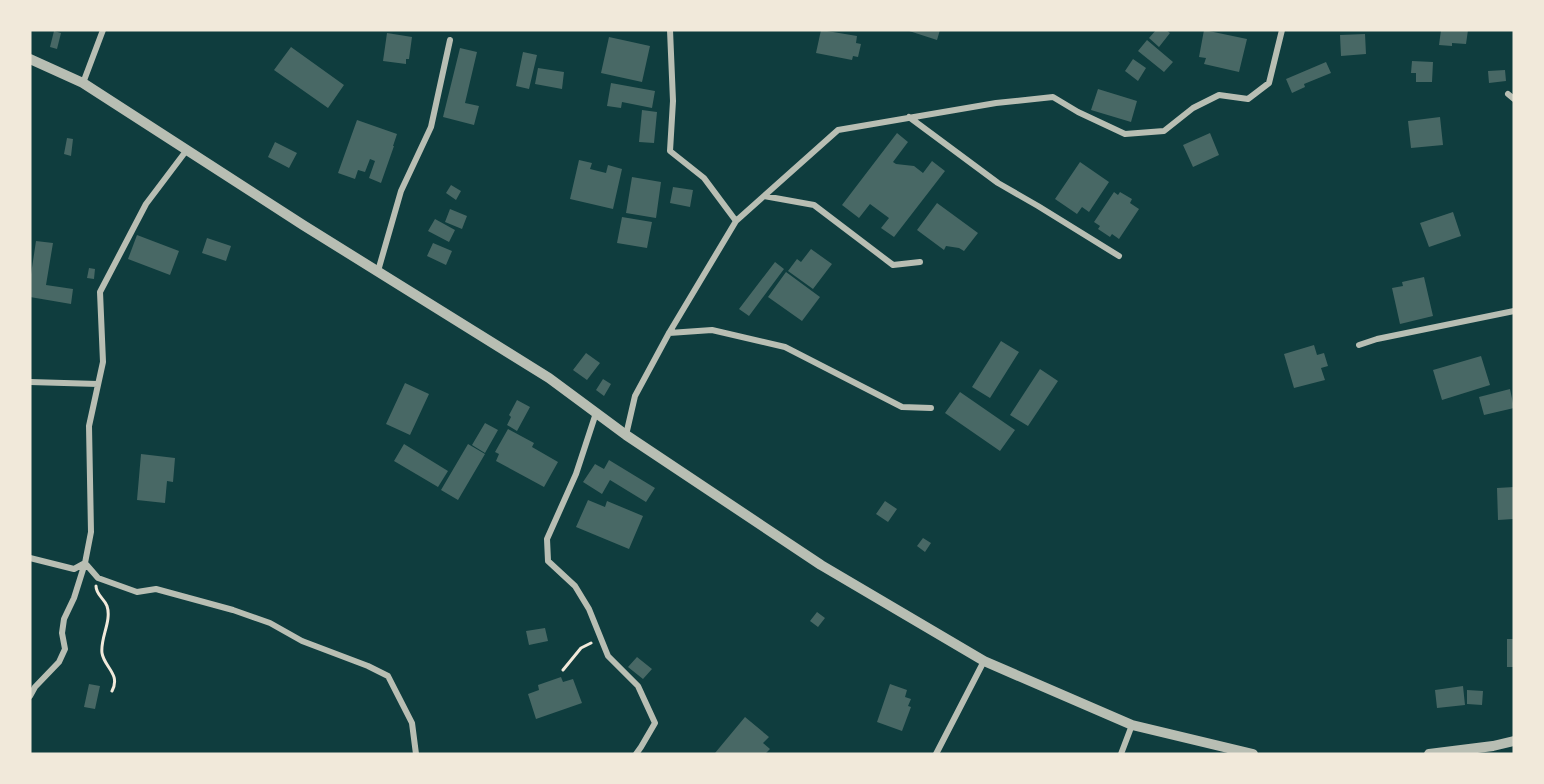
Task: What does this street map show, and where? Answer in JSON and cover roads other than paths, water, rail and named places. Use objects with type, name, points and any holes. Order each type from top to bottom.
[{"type":"street","points":[[84,83],[103,30]]},
{"type":"street","points":[[670,30],[673,101],[670,151],[704,178],[736,221]]},
{"type":"street","points":[[626,435],[635,396],[669,333],[736,221],[838,130],[996,103],[1053,97],[1078,112],[1125,134],[1164,131],[1193,108],[1219,94],[1248,99],[1269,83],[1282,30]]},
{"type":"street","points":[[378,272],[401,191],[430,127],[450,40]]},
{"type":"street","points":[[30,59],[84,83],[186,151],[549,378],[626,435],[821,565],[984,661],[1132,725],[1253,754]]},
{"type":"street","points":[[1508,94],[1514,99]]},
{"type":"street","points":[[909,117],[998,183],[1119,256]]},
{"type":"street","points":[[30,696],[35,687],[59,662],[65,649],[62,633],[64,619],[85,563],[91,532],[89,426],[103,362],[99,292],[146,204],[186,151]]},
{"type":"street","points":[[764,196],[814,205],[893,265],[920,262]]},
{"type":"street","points":[[1359,345],[1377,339],[1514,311]]},
{"type":"street","points":[[669,333],[712,330],[785,347],[902,408],[931,408]]},
{"type":"street","points":[[30,382],[98,384]]},
{"type":"street","points":[[596,412],[576,474],[547,538],[548,561],[575,586],[589,609],[608,656],[638,686],[655,723],[636,754]]},
{"type":"street","points":[[30,558],[74,569],[85,563]]},
{"type":"street","points":[[85,563],[98,578],[137,592],[156,589],[233,610],[270,623],[302,641],[388,676],[412,723],[416,754]]},
{"type":"street","points":[[936,754],[984,661]]},
{"type":"street","points":[[1121,754],[1132,725]]},
{"type":"street","points":[[1429,754],[1494,750],[1514,741]]}]
